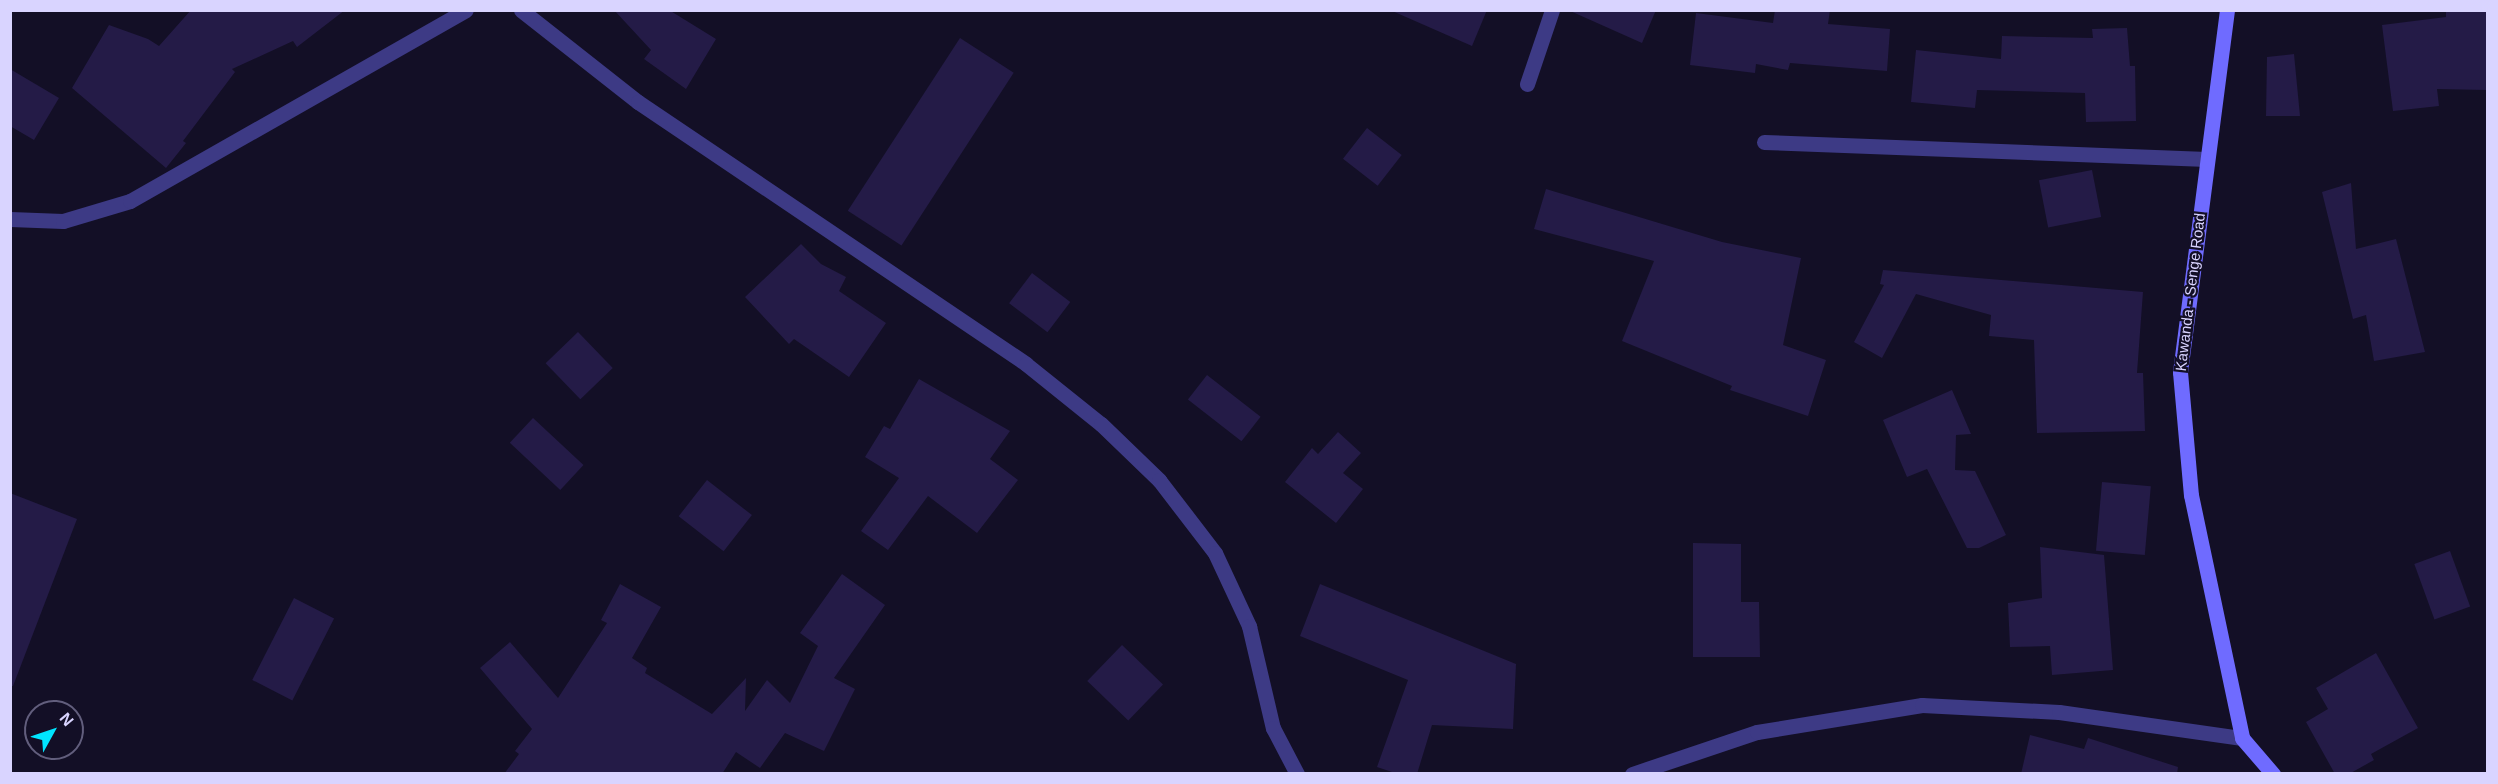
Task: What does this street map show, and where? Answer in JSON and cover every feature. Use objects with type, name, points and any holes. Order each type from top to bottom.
[{"type":"street","points":[[10,219],[63,221],[130,201],[466,10]]},
{"type":"street","points":[[521,10],[638,102],[1026,364],[1101,424],[1159,480],[1215,553],[1244,616],[1273,728],[1296,774]]},
{"type":"street","points":[[1527,84],[1552,10]]},
{"type":"street","name":"Kawanda - Senge Road","points":[[2227,10],[2180,372],[2191,495],[2242,738],[2273,774]]},
{"type":"street","points":[[1764,142],[2207,159]]},
{"type":"street","points":[[1632,774],[1757,732],[1922,705],[2059,712],[2242,738]]},
{"type":"building","points":[[191,10],[345,10],[297,47],[293,41],[232,69],[235,72],[183,141],[186,143],[166,168],[72,88],[109,25],[148,39],[159,46]]},
{"type":"building","points":[[614,10],[669,10],[716,39],[686,89],[644,59],[651,50]]},
{"type":"building","points":[[1390,10],[1487,10],[1472,46]]},
{"type":"building","points":[[1568,10],[1656,10],[1642,43]]},
{"type":"building","points":[[1775,10],[1830,10],[1828,24],[1890,29],[1887,71],[1790,63],[1788,70],[1756,64],[1755,73],[1690,65],[1696,13],[1773,23]]},
{"type":"building","points":[[2446,10],[2487,10],[2487,90],[2437,89],[2439,106],[2393,111],[2382,25],[2446,17]]},
{"type":"building","points":[[2127,28],[2130,66],[2135,66],[2136,121],[2086,122],[2085,93],[1977,90],[1975,108],[1911,102],[1916,50],[2001,59],[2002,36],[2093,38],[2092,29]]},
{"type":"building","points":[[960,38],[1014,73],[901,246],[848,211]]},
{"type":"building","points":[[2294,54],[2300,116],[2266,116],[2267,57]]},
{"type":"building","points":[[10,69],[59,98],[34,140],[10,126]]},
{"type":"building","points":[[1367,128],[1402,155],[1378,186],[1343,159]]},
{"type":"building","points":[[2092,170],[2101,217],[2048,227],[2039,180]]},
{"type":"building","points":[[2351,183],[2356,249],[2396,239],[2425,352],[2374,361],[2366,315],[2353,319],[2322,192]]},
{"type":"building","points":[[1546,189],[1722,242],[1801,258],[1783,345],[1826,360],[1808,416],[1730,390],[1732,386],[1622,341],[1654,261],[1534,229]]},
{"type":"building","points":[[801,244],[821,264],[846,277],[839,291],[886,323],[849,377],[794,339],[789,344],[745,297]]},
{"type":"building","points":[[1883,270],[2143,292],[2137,373],[2143,373],[2145,431],[2037,433],[2034,340],[1989,336],[1991,315],[1916,294],[1882,358],[1854,342],[1884,285],[1880,284]]},
{"type":"building","points":[[1032,273],[1070,302],[1047,332],[1009,303]]},
{"type":"building","points":[[578,332],[613,368],[580,399],[546,363]]},
{"type":"building","points":[[1207,375],[1261,417],[1241,441],[1188,399]]},
{"type":"building","points":[[919,379],[1010,431],[990,459],[1018,480],[977,533],[928,496],[888,550],[861,531],[899,478],[865,457],[884,426],[890,429]]},
{"type":"building","points":[[1952,390],[1971,434],[1956,435],[1955,470],[1975,471],[2006,535],[1979,548],[1967,548],[1927,469],[1907,477],[1883,420]]},
{"type":"building","points":[[533,418],[583,465],[560,490],[510,443]]},
{"type":"building","points":[[1338,432],[1361,453],[1343,473],[1363,489],[1336,523],[1285,482],[1312,448],[1318,454]]},
{"type":"building","points":[[707,480],[752,515],[724,551],[679,516]]},
{"type":"building","points":[[2102,482],[2151,486],[2145,555],[2096,551]]},
{"type":"building","points":[[10,493],[77,519],[13,686],[10,686]]},
{"type":"building","points":[[1693,543],[1741,544],[1741,602],[1759,602],[1760,657],[1693,657]]},
{"type":"building","points":[[2040,547],[2104,555],[2113,670],[2052,675],[2050,646],[2010,647],[2008,603],[2042,598]]},
{"type":"building","points":[[2450,551],[2470,606],[2434,619],[2414,564]]},
{"type":"building","points":[[842,574],[885,605],[834,678],[855,689],[824,751],[785,733],[760,768],[736,752],[722,774],[504,774],[519,754],[515,751],[532,729],[480,668],[510,642],[558,698],[607,623],[601,620],[620,584],[661,607],[632,658],[647,668],[645,673],[712,714],[746,678],[745,711],[767,680],[790,703],[818,646],[800,633]]},
{"type":"building","points":[[1320,584],[1516,664],[1513,729],[1432,725],[1417,774],[1398,774],[1377,767],[1408,680],[1300,636]]},
{"type":"building","points":[[294,598],[334,618],[292,700],[252,680]]},
{"type":"building","points":[[1122,645],[1163,685],[1128,721],[1087,681]]},
{"type":"building","points":[[2376,653],[2418,728],[2371,754],[2374,760],[2349,774],[2335,774],[2306,722],[2328,709],[2316,688]]},
{"type":"building","points":[[2030,735],[2084,749],[2088,738],[2178,767],[2177,774],[2021,774]]}]
